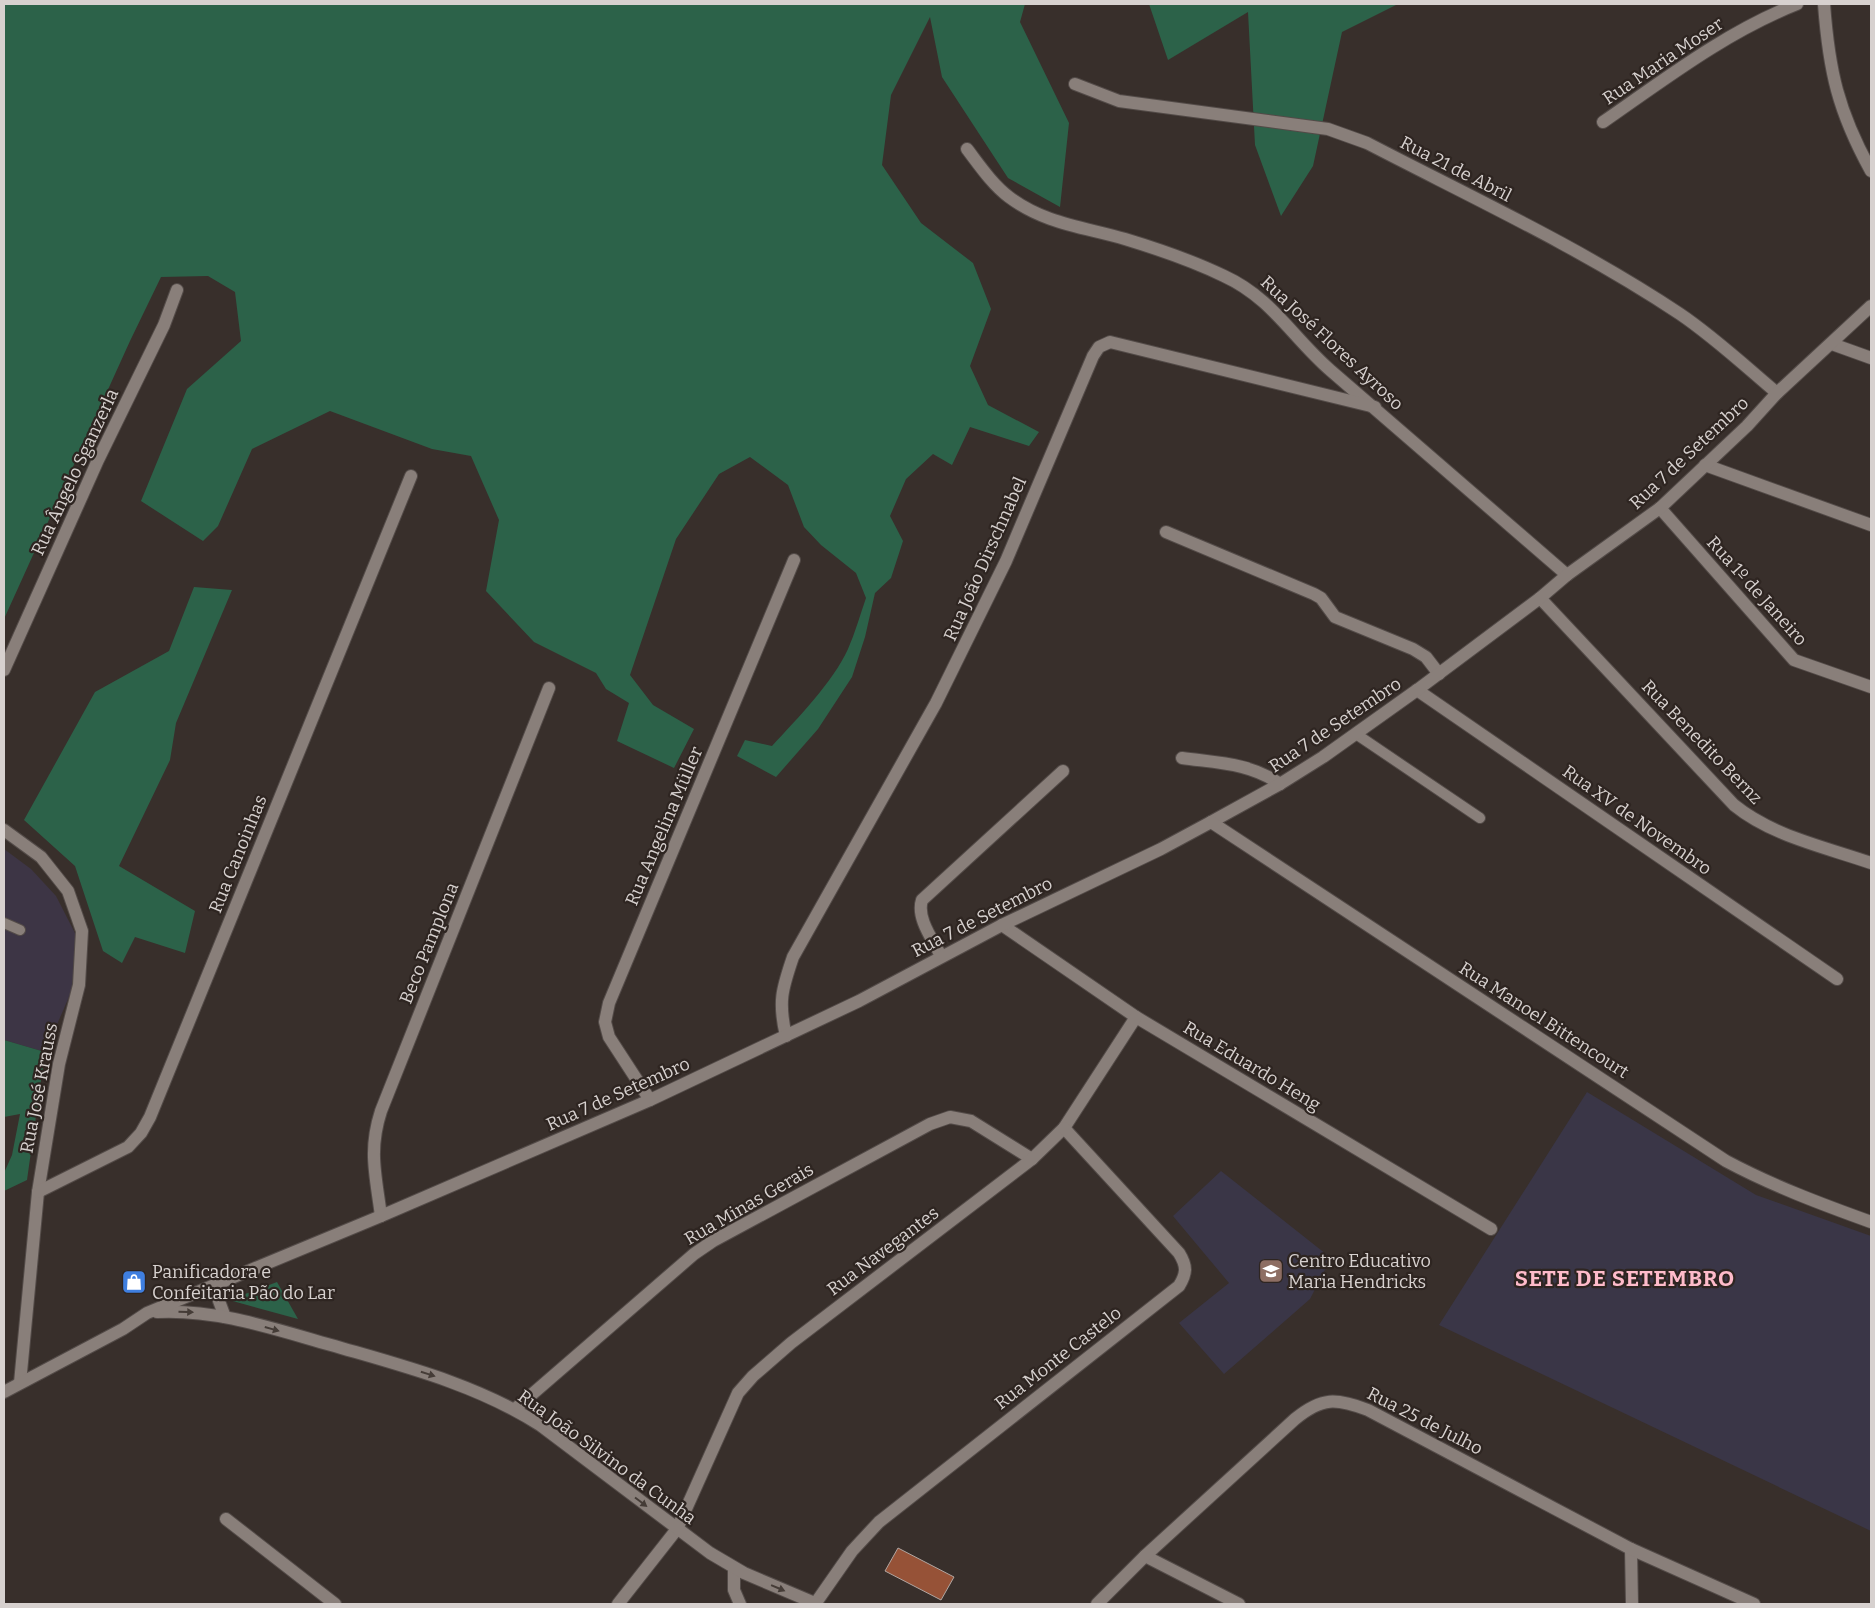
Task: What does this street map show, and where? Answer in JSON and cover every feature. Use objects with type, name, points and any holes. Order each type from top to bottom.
[{"type":"street","name":"Rua Maria Moser","points":[[1603,122],[1725,40],[1766,16],[1797,4]]},
{"type":"street","points":[[1824,4],[1832,78],[1839,104],[1871,171]]},
{"type":"street","name":"Rua 21 de Abril","points":[[1075,84],[1119,101],[1328,129],[1367,143],[1593,260],[1681,315],[1716,341],[1777,393]]},
{"type":"street","name":"Rua José Flores Ayroso","points":[[967,149],[987,176],[1009,197],[1058,224],[1124,239],[1166,253],[1245,286],[1262,299],[1329,369],[1375,407],[1567,576]]},
{"type":"street","name":"Rua Ângelo Sganzerla","points":[[4,670],[98,460],[164,325],[177,290]]},
{"type":"street","name":"Rua 7 de Setembro","points":[[4,1392],[123,1329],[147,1313],[381,1216],[650,1100],[786,1036],[1002,925],[1161,849],[1280,784],[1356,734],[1417,690],[1660,508],[1747,426],[1777,393],[1871,306]]},
{"type":"street","name":"Rua João Dirschnabel","points":[[786,1036],[780,1013],[782,988],[793,957],[936,703],[1006,562],[1093,356],[1099,347],[1110,342],[1375,407]]},
{"type":"street","points":[[1832,344],[1871,358]]},
{"type":"street","points":[[1705,465],[1871,525]]},
{"type":"street","name":"Rua Canoinhas","points":[[38,1192],[128,1147],[141,1133],[150,1117],[411,476]]},
{"type":"street","name":"Rua 1º de Janeiro","points":[[1660,508],[1794,660],[1871,687]]},
{"type":"street","points":[[1166,532],[1314,594],[1321,598],[1335,617],[1413,649],[1426,657],[1439,674]]},
{"type":"street","name":"Rua Angelina Müller","points":[[650,1100],[608,1037],[605,1022],[608,1003],[794,560]]},
{"type":"street","name":"Rua Benedito Bernz","points":[[1540,598],[1734,804],[1751,818],[1769,827],[1871,863]]},
{"type":"street","name":"Beco Pamplona","points":[[381,1216],[373,1156],[374,1134],[381,1111],[548,688]]},
{"type":"street","name":"Rua XV de Novembro","points":[[1417,690],[1837,979]]},
{"type":"street","points":[[1182,758],[1248,767],[1262,772],[1280,784]]},
{"type":"street","points":[[941,956],[921,916],[922,900],[1063,771]]},
{"type":"street","name":"Rua Manoel Bittencourt","points":[[1211,822],[1726,1161],[1790,1192],[1871,1222]]},
{"type":"street","name":"Rua José Krauss","points":[[4,830],[40,857],[68,891],[82,931],[79,985],[59,1064],[38,1192],[20,1383]]},
{"type":"street","name":"Rua Eduardo Heng","points":[[1002,925],[1136,1017],[1491,1229]]},
{"type":"street","name":"Rua Navegantes","points":[[618,1604],[677,1529],[729,1410],[738,1393],[753,1376],[791,1343],[1032,1159],[1064,1128],[1136,1017]]},
{"type":"street","name":"Rua Minas Gerais","points":[[514,1409],[694,1254],[713,1241],[930,1124],[950,1117],[971,1121],[1032,1159]]},
{"type":"street","name":"Rua Monte Castelo","points":[[816,1604],[852,1551],[879,1522],[1179,1286],[1186,1275],[1185,1263],[1179,1253],[1064,1128]]},
{"type":"street","points":[[216,1284],[219,1301],[225,1317]]},
{"type":"street","name":"Rua João Silvino da Cunha","points":[[147,1313],[198,1312],[225,1317],[418,1371],[483,1393],[540,1425],[677,1529],[734,1568],[816,1604]]},
{"type":"street","name":"Rua 25 de Julho","points":[[1097,1604],[1145,1556],[1295,1419],[1312,1405],[1329,1400],[1350,1403],[1368,1410],[1631,1549],[1754,1604]]},
{"type":"street","points":[[226,1519],[336,1604]]},
{"type":"street","points":[[1631,1549],[1632,1604]]},
{"type":"street","points":[[1145,1556],[1239,1604]]},
{"type":"street","points":[[734,1568],[734,1590],[740,1604]]},
{"type":"lane","points":[[1356,734],[1480,818]]},
{"type":"lane","points":[[4,923],[20,930]]},
{"type":"shaded area","points":[[4,849],[31,869],[56,896],[77,937],[72,990],[45,1052],[4,1040]]},
{"type":"shaded area","points":[[1587,1092],[1756,1195],[1871,1236],[1871,1531],[1439,1325]]},
{"type":"shaded area","name":"Centro Educativo Maria Hendricks","points":[[1221,1171],[1331,1258],[1310,1299],[1224,1374],[1179,1323],[1229,1283],[1173,1216]]},
{"type":"green space","points":[[4,4],[1025,4],[1020,22],[1069,123],[1060,207],[1008,178],[942,77],[930,17],[891,95],[882,165],[921,223],[973,263],[991,309],[970,366],[988,405],[1039,432],[1029,446],[970,427],[952,465],[933,454],[906,479],[890,516],[903,541],[891,578],[875,593],[865,637],[852,677],[818,729],[776,777],[737,756],[745,740],[772,746],[814,700],[848,649],[866,598],[856,573],[821,545],[804,527],[788,485],[750,457],[719,474],[676,539],[630,675],[653,705],[694,729],[674,768],[617,741],[629,703],[606,689],[596,673],[534,642],[486,591],[499,520],[471,456],[432,449],[330,411],[252,449],[218,526],[203,541],[141,501],[187,389],[241,341],[235,292],[208,276],[161,277],[4,619]]},
{"type":"green space","points":[[1149,4],[1398,4],[1342,32],[1313,166],[1281,216],[1255,145],[1248,12],[1168,60]]},
{"type":"green space","points":[[194,587],[232,590],[176,723],[170,760],[119,866],[195,911],[185,953],[135,937],[122,963],[103,951],[75,866],[24,820],[95,692],[169,651]]},
{"type":"green space","points":[[4,1040],[45,1052],[27,1180],[4,1191],[4,1173],[12,1155],[20,1114],[4,1117]]},
{"type":"green space","points":[[277,1282],[298,1319],[229,1300]]},
{"type":"building","points":[[898,1548],[954,1577],[941,1600],[885,1571]]},
{"type":"place","name":"Centro Educativo Maria Hendricks","points":[[1271,1271]]},
{"type":"place","name":"Panificadora e Confeitaria Pão do Lar","points":[[134,1282]]},
{"type":"district","name":"SETE DE SETEMBRO","points":[[1625,1278]]}]
